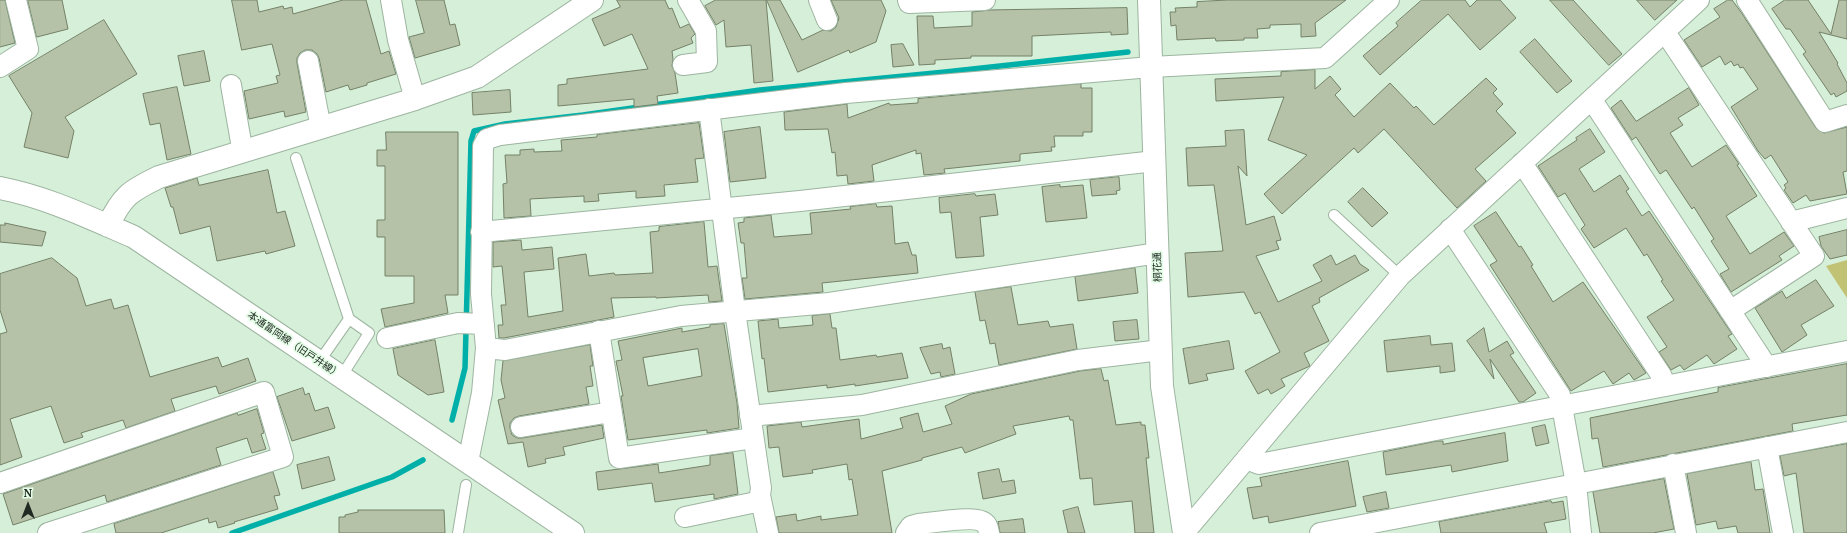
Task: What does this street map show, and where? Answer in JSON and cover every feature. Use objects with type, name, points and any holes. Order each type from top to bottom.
[{"type":"street","points":[[0,68],[28,49],[16,0]]},
{"type":"street","points":[[391,0],[398,40],[415,99]]},
{"type":"street","points":[[108,226],[117,208],[134,189],[159,177],[415,99],[477,77],[592,0]]},
{"type":"street","points":[[683,65],[707,62],[706,31],[688,0]]},
{"type":"street","points":[[819,0],[827,20]]},
{"type":"street","points":[[908,0],[909,3],[984,0]]},
{"type":"street","name":"桐花通","points":[[1149,0],[1162,386],[1184,533]]},
{"type":"street","points":[[468,462],[482,393],[486,348],[481,324],[481,232],[483,146],[487,138],[500,135],[846,93],[1151,67],[1325,58],[1389,0]]},
{"type":"street","points":[[1184,533],[1400,276],[1699,0]]},
{"type":"street","points":[[1747,0],[1825,122],[1847,115]]},
{"type":"street","points":[[1665,32],[1814,256],[1730,311]]},
{"type":"street","points":[[308,61],[319,118]]},
{"type":"street","points":[[231,85],[241,142]]},
{"type":"street","points":[[1592,100],[1767,367]]},
{"type":"street","points":[[709,109],[735,311],[761,488],[761,501],[768,533]]},
{"type":"street","points":[[481,232],[816,200],[1155,160]]},
{"type":"street","points":[[1522,163],[1661,375],[1666,386]]},
{"type":"street","name":"本通富岡線（旧戸井線）","points":[[0,188],[28,193],[134,237],[573,533]]},
{"type":"street","points":[[1790,222],[1847,208]]},
{"type":"street","points":[[1450,229],[1560,395],[1576,484],[1581,533]]},
{"type":"street","points":[[486,348],[505,350],[681,316],[829,303],[1158,253]]},
{"type":"street","points":[[387,338],[458,323],[481,324]]},
{"type":"street","points":[[599,331],[619,458],[753,438]]},
{"type":"street","points":[[750,416],[862,405],[1078,360],[1161,350]]},
{"type":"street","points":[[1246,459],[1259,464],[1847,351]]},
{"type":"street","points":[[0,483],[264,392],[283,457],[48,533]]},
{"type":"street","points":[[521,427],[611,412]]},
{"type":"street","points":[[1320,533],[1673,464],[1847,432]]},
{"type":"street","points":[[1767,447],[1783,533]]},
{"type":"street","points":[[1673,464],[1686,533]]},
{"type":"street","points":[[685,517],[761,501]]},
{"type":"street","points":[[906,533],[911,526],[918,524],[974,519],[985,523],[988,526],[989,533]]},
{"type":"lane","points":[[296,158],[349,318],[369,333],[341,377]]},
{"type":"lane","points":[[1334,215],[1400,276]]},
{"type":"lane","points":[[319,362],[349,318]]},
{"type":"lane","points":[[458,533],[466,485]]},
{"type":"shaded area","points":[[1847,260],[1847,298],[1826,266]]},
{"type":"building","points":[[0,0],[5,0],[15,43],[0,47]]},
{"type":"building","points":[[28,0],[62,0],[68,29],[37,37]]},
{"type":"building","points":[[232,0],[257,0],[259,12],[283,6],[284,9],[292,7],[293,14],[343,0],[366,0],[381,54],[389,51],[396,74],[350,90],[348,85],[326,92],[317,54],[312,50],[305,50],[300,53],[297,58],[297,63],[306,112],[285,117],[284,111],[249,119],[244,91],[278,83],[276,76],[280,75],[272,44],[242,50]]},
{"type":"building","points":[[416,0],[444,0],[450,25],[455,24],[460,45],[415,58],[409,37],[424,33]]},
{"type":"building","points":[[617,0],[665,0],[669,9],[672,8],[680,28],[689,24],[695,34],[691,38],[693,43],[672,51],[672,66],[675,73],[678,93],[657,96],[658,104],[634,107],[634,99],[558,106],[558,85],[567,84],[567,79],[648,69],[632,34],[604,46],[592,19],[620,7]]},
{"type":"building","points":[[716,0],[766,0],[773,81],[754,83],[751,45],[726,47],[724,20],[716,25],[705,6]]},
{"type":"building","points":[[767,0],[780,0],[802,40],[823,30],[831,31],[836,27],[839,18],[831,0],[881,0],[886,11],[876,42],[850,53],[849,50],[798,72]]},
{"type":"building","points":[[1228,0],[1346,0],[1315,23],[1316,36],[1301,37],[1301,24],[1270,25],[1270,28],[1257,29],[1258,38],[1244,38],[1244,40],[1216,41],[1215,38],[1177,40],[1176,25],[1171,26],[1170,12],[1176,12],[1175,8],[1197,7],[1197,2]]},
{"type":"building","points":[[1422,0],[1465,0],[1470,7],[1477,0],[1500,0],[1516,18],[1480,50],[1448,14],[1380,75],[1363,56],[1398,26],[1396,23]]},
{"type":"building","points":[[1550,0],[1573,0],[1622,54],[1609,65]]},
{"type":"building","points":[[1637,0],[1677,0],[1655,20]]},
{"type":"building","points":[[1728,0],[1732,0],[1741,12],[1816,128],[1824,133],[1847,127],[1847,171],[1843,172],[1847,194],[1810,201],[1806,195],[1793,203],[1784,190],[1786,188],[1784,185],[1788,182],[1771,155],[1765,159],[1758,151],[1731,107],[1758,89],[1743,67],[1740,68],[1738,64],[1734,66],[1731,61],[1725,65],[1720,56],[1702,67],[1684,40],[1720,17],[1714,9]]},
{"type":"building","points":[[1785,0],[1808,0],[1831,34],[1839,0],[1847,0],[1847,39],[1819,32],[1838,63],[1837,64],[1847,83],[1847,91],[1836,97],[1834,93],[1831,95],[1803,54],[1806,52],[1790,29],[1786,29],[1772,9]]},
{"type":"building","points":[[1127,8],[1128,34],[1111,35],[1111,32],[1032,36],[1032,56],[971,56],[971,58],[935,60],[935,64],[919,65],[917,16],[933,16],[934,28],[972,26],[972,12],[990,10]]},
{"type":"building","points":[[104,20],[137,74],[65,117],[74,131],[68,158],[24,147],[32,113],[9,76]]},
{"type":"building","points":[[1535,39],[1572,81],[1557,93],[1520,52]]},
{"type":"building","points":[[903,44],[914,65],[893,67],[891,45]]},
{"type":"building","points":[[204,51],[210,81],[184,86],[178,56]]},
{"type":"building","points":[[1315,70],[1315,89],[1330,76],[1341,89],[1335,95],[1354,117],[1390,83],[1414,108],[1416,106],[1434,125],[1486,78],[1497,89],[1493,93],[1503,104],[1496,111],[1516,133],[1475,169],[1486,181],[1457,208],[1384,129],[1358,153],[1354,148],[1282,214],[1264,194],[1307,155],[1268,140],[1284,97],[1216,101],[1215,79],[1281,76],[1281,72]]},
{"type":"building","points":[[1081,84],[1081,88],[1092,88],[1092,132],[1083,132],[1083,136],[1054,136],[1055,147],[1051,147],[1052,151],[1020,154],[1020,161],[944,169],[945,173],[924,175],[921,153],[916,154],[916,150],[872,165],[874,181],[848,184],[847,175],[837,176],[835,152],[832,153],[828,129],[785,130],[784,112],[847,104],[848,118],[889,103],[890,105],[918,103],[918,99]]},
{"type":"building","points":[[177,87],[191,154],[167,160],[160,123],[150,125],[143,94]]},
{"type":"building","points":[[1689,88],[1699,105],[1678,118],[1683,125],[1670,133],[1692,167],[1726,145],[1739,164],[1737,165],[1757,196],[1726,216],[1750,254],[1784,232],[1794,246],[1779,256],[1782,260],[1731,292],[1720,274],[1729,269],[1711,241],[1714,239],[1694,207],[1692,209],[1666,170],[1660,174],[1636,137],[1632,140],[1611,108],[1621,100],[1636,121]]},
{"type":"building","points":[[510,90],[511,112],[473,115],[472,93]]},
{"type":"building","points":[[699,123],[704,158],[695,159],[698,182],[664,185],[665,196],[636,198],[636,191],[598,194],[599,201],[584,202],[584,196],[530,199],[531,216],[504,218],[503,184],[507,183],[505,155],[520,155],[520,150],[534,149],[534,152],[562,151],[561,140],[597,137],[597,135]]},
{"type":"building","points":[[760,127],[766,178],[730,182],[724,132]]},
{"type":"building","points":[[1590,129],[1605,152],[1579,169],[1594,192],[1620,175],[1629,189],[1626,191],[1642,216],[1649,211],[1732,334],[1728,336],[1737,349],[1714,364],[1707,355],[1684,370],[1680,365],[1671,370],[1659,352],[1667,347],[1647,317],[1674,300],[1661,281],[1663,280],[1647,254],[1644,256],[1626,228],[1594,248],[1581,229],[1585,225],[1565,193],[1558,197],[1538,166],[1577,140],[1576,138]]},
{"type":"building","points":[[1244,130],[1247,176],[1238,166],[1246,225],[1274,216],[1281,240],[1276,241],[1279,249],[1256,256],[1278,302],[1322,281],[1313,265],[1331,255],[1336,265],[1355,255],[1360,264],[1369,270],[1319,298],[1320,302],[1312,306],[1329,341],[1304,353],[1310,366],[1281,379],[1285,386],[1271,394],[1268,389],[1258,394],[1245,371],[1280,352],[1260,312],[1255,314],[1244,292],[1188,297],[1185,253],[1223,251],[1214,185],[1188,186],[1186,148],[1226,146],[1225,131]]},
{"type":"building","points":[[386,132],[458,132],[458,295],[445,295],[448,313],[385,327],[381,309],[414,303],[414,276],[385,276],[385,237],[377,237],[377,220],[385,220],[385,166],[377,166],[377,150],[386,150]]},
{"type":"building","points":[[268,170],[277,213],[285,211],[295,246],[266,254],[265,251],[217,261],[210,226],[180,234],[173,207],[171,207],[165,188],[197,178],[199,185]]},
{"type":"building","points":[[1119,177],[1120,190],[1116,191],[1117,194],[1092,196],[1090,180]]},
{"type":"building","points":[[1060,185],[1060,187],[1083,185],[1087,218],[1046,222],[1042,187]]},
{"type":"building","points":[[1363,188],[1388,213],[1372,227],[1348,202]]},
{"type":"building","points":[[975,194],[976,196],[995,194],[998,215],[980,217],[984,256],[956,258],[951,212],[940,213],[939,198]]},
{"type":"building","points":[[876,204],[877,207],[892,206],[895,244],[908,242],[912,255],[916,255],[918,273],[822,283],[823,292],[745,299],[742,278],[747,278],[744,243],[741,243],[738,223],[744,222],[744,218],[771,215],[774,237],[812,234],[810,213],[851,209],[850,207]]},
{"type":"building","points":[[1496,212],[1519,247],[1521,246],[1533,265],[1531,266],[1553,302],[1583,282],[1646,373],[1634,380],[1629,373],[1613,384],[1604,371],[1571,391],[1490,265],[1497,261],[1474,226]]},
{"type":"building","points":[[704,222],[708,267],[717,266],[722,301],[709,302],[708,295],[656,298],[611,298],[614,317],[499,338],[498,325],[503,325],[501,305],[506,305],[502,266],[493,267],[493,242],[521,240],[522,250],[552,247],[554,269],[524,272],[528,317],[563,311],[558,258],[586,254],[589,276],[614,273],[615,275],[653,273],[650,232],[659,231],[659,227]]},
{"type":"building","points":[[5,223],[46,232],[42,246],[0,242],[0,225],[5,225]]},
{"type":"building","points":[[1847,230],[1847,255],[1830,259],[1821,246],[1819,237]]},
{"type":"building","points":[[52,258],[77,278],[86,306],[111,299],[114,309],[128,305],[150,377],[218,357],[222,367],[248,358],[256,381],[219,394],[216,386],[171,399],[175,411],[126,428],[123,420],[81,433],[83,437],[64,443],[51,406],[10,419],[22,457],[0,465],[0,334],[7,332],[0,310],[0,274]]},
{"type":"building","points":[[1135,268],[1138,293],[1078,301],[1075,277]]},
{"type":"building","points":[[1816,280],[1834,306],[1801,325],[1807,335],[1782,352],[1755,308],[1782,291],[1786,298]]},
{"type":"building","points":[[1011,287],[1018,325],[1048,321],[1050,327],[1073,324],[1077,349],[999,365],[995,343],[990,344],[985,320],[980,321],[975,292]]},
{"type":"building","points":[[830,314],[832,328],[836,328],[840,360],[902,353],[908,378],[855,386],[855,384],[827,388],[827,385],[768,392],[764,358],[762,359],[758,321],[778,319],[779,328],[813,325],[812,316]]},
{"type":"building","points":[[1137,320],[1139,339],[1115,341],[1113,322]]},
{"type":"building","points":[[724,324],[737,403],[739,428],[707,433],[707,430],[628,440],[621,396],[623,396],[616,361],[622,360],[618,341],[682,328],[682,332],[710,327],[710,325]],"holes":[[[698,349],[702,376],[648,386],[643,358]]]},
{"type":"building","points":[[1484,328],[1489,352],[1507,341],[1514,353],[1510,355],[1536,393],[1523,402],[1519,402],[1490,359],[1494,379],[1467,341]]},
{"type":"building","points":[[1430,336],[1431,345],[1452,343],[1455,371],[1440,373],[1440,366],[1387,372],[1384,341]]},
{"type":"building","points":[[435,340],[444,392],[428,395],[398,375],[393,349]]},
{"type":"building","points":[[1229,341],[1234,369],[1206,374],[1208,380],[1189,384],[1183,349]]},
{"type":"building","points":[[942,344],[943,349],[950,347],[955,374],[941,377],[940,372],[931,374],[920,348]]},
{"type":"building","points":[[590,345],[593,366],[590,366],[593,386],[586,387],[589,404],[519,416],[514,418],[510,423],[510,428],[512,435],[517,438],[522,438],[602,425],[604,438],[563,447],[565,455],[545,459],[546,463],[528,467],[523,442],[508,444],[498,400],[505,398],[501,380],[503,361]]},
{"type":"building","points":[[1847,364],[1847,415],[1792,424],[1793,431],[1603,467],[1598,438],[1592,439],[1590,418],[1718,392],[1718,388]]},
{"type":"building","points":[[1101,369],[1104,381],[1108,380],[1116,425],[1141,422],[1141,425],[1145,425],[1149,458],[1146,458],[1154,533],[1135,533],[1132,501],[1094,505],[1092,478],[1080,479],[1073,420],[1070,420],[1069,416],[1013,426],[1016,434],[965,453],[962,447],[882,471],[892,533],[779,533],[776,517],[796,514],[797,521],[821,516],[821,520],[858,515],[852,479],[849,480],[847,464],[812,470],[813,473],[783,477],[779,447],[769,448],[767,426],[801,422],[802,427],[859,419],[861,439],[903,428],[900,418],[918,413],[923,432],[952,424],[945,406],[971,394],[1080,371]]},
{"type":"building","points":[[303,388],[305,395],[309,393],[315,411],[328,407],[335,428],[292,441],[277,397]]},
{"type":"building","points":[[257,409],[264,433],[261,434],[266,449],[252,453],[247,438],[216,448],[221,465],[107,502],[105,495],[13,525],[3,494],[237,413],[238,415]]},
{"type":"building","points":[[1545,425],[1549,443],[1536,446],[1532,428]]},
{"type":"building","points":[[1505,433],[1508,461],[1452,472],[1451,465],[1386,475],[1383,452],[1437,441],[1443,441],[1443,444]]},
{"type":"building","points":[[1847,444],[1847,533],[1804,533],[1796,473],[1784,476],[1780,456]]},
{"type":"building","points":[[733,453],[738,494],[714,499],[714,494],[655,502],[652,483],[598,490],[596,472],[658,464],[659,473],[710,465],[710,456]]},
{"type":"building","points":[[329,457],[335,480],[302,489],[297,465]]},
{"type":"building","points":[[1348,461],[1356,506],[1269,523],[1268,516],[1253,519],[1247,488],[1262,486],[1260,478]]},
{"type":"building","points":[[1751,462],[1755,490],[1763,489],[1770,533],[1738,533],[1736,526],[1718,529],[1716,521],[1696,525],[1687,474]]},
{"type":"building","points":[[999,469],[1002,482],[1014,480],[1016,493],[983,499],[978,473]]},
{"type":"building","points":[[273,472],[280,495],[274,496],[278,509],[218,528],[216,521],[209,523],[208,518],[161,533],[116,533],[114,524]]},
{"type":"building","points":[[1664,479],[1674,529],[1653,533],[1600,533],[1593,492]]},
{"type":"building","points":[[1386,492],[1389,508],[1367,512],[1363,497]]},
{"type":"building","points":[[1551,501],[1552,503],[1563,501],[1566,519],[1544,523],[1547,533],[1441,533],[1439,522]]},
{"type":"building","points":[[1078,507],[1085,533],[1068,533],[1063,511]]},
{"type":"building","points":[[358,510],[444,510],[445,533],[339,533],[339,517],[345,517],[345,515],[358,512]]},
{"type":"building","points":[[1023,519],[1025,533],[1000,533],[998,522]]},
{"type":"waterway","points":[[452,420],[465,368],[471,141],[474,131],[505,124],[583,115],[760,90],[1128,52]]},
{"type":"waterway","points":[[232,533],[392,477],[423,460]]}]
